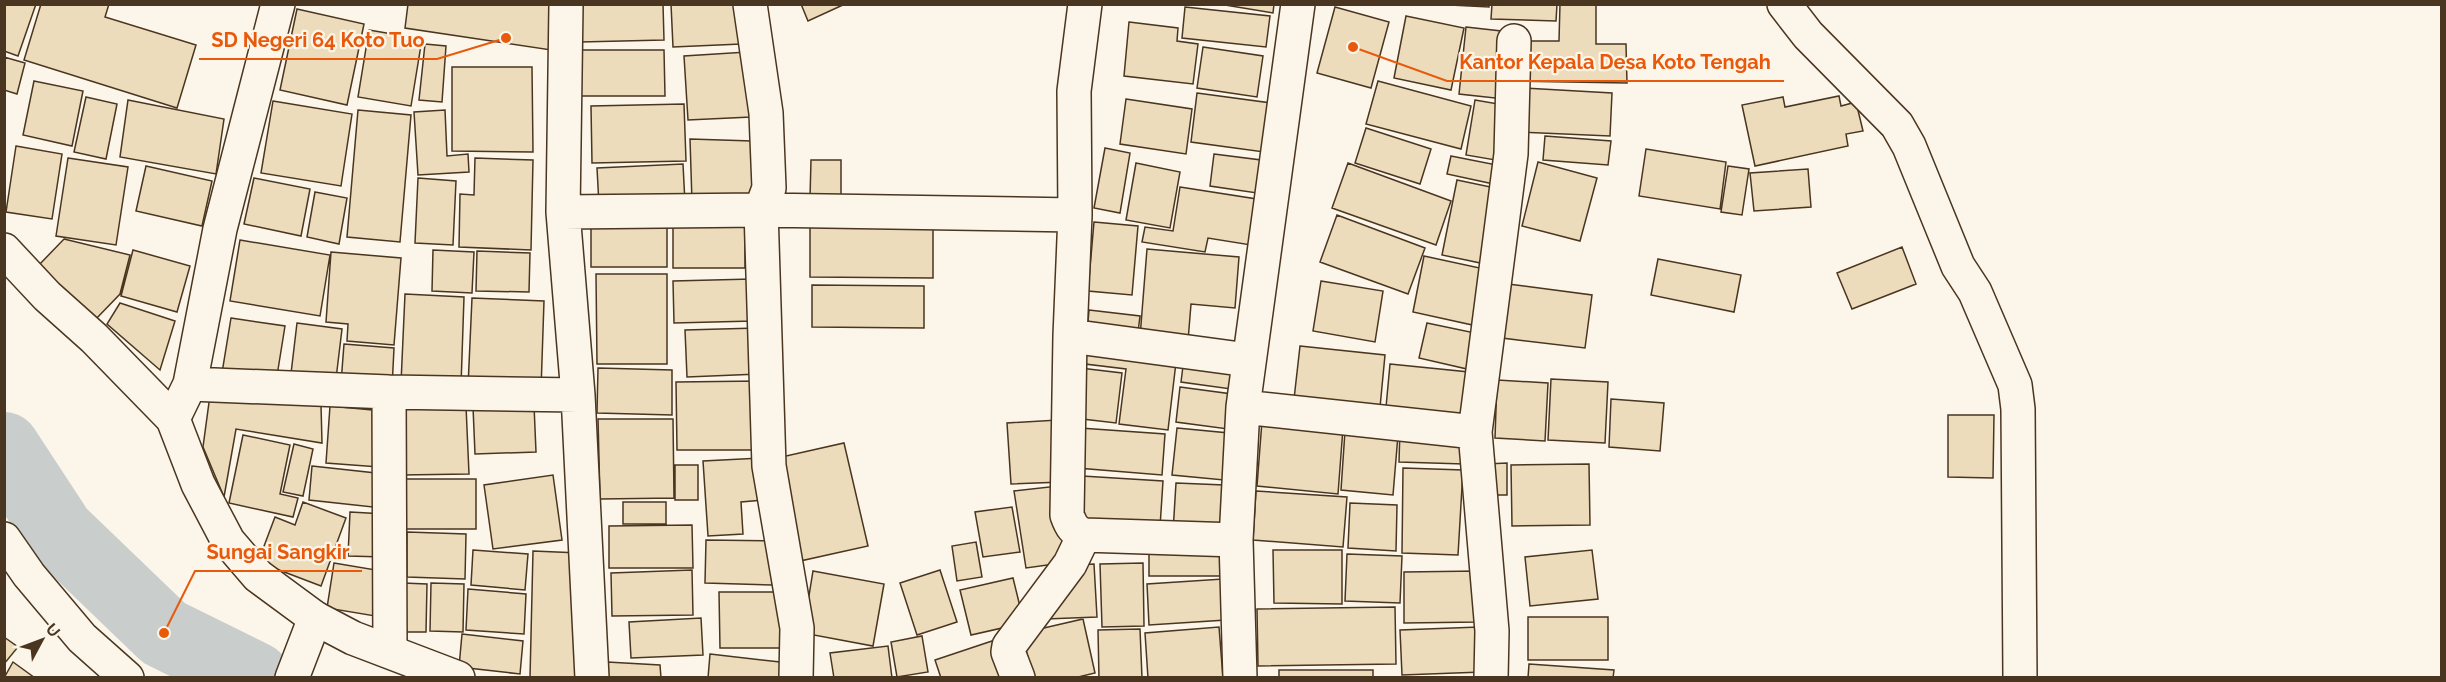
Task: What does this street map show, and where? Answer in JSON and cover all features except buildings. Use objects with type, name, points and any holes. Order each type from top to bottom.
[{"type":"street","points":[[173,419],[190,384],[220,229],[278,4]]},
{"type":"street","points":[[750,4],[766,112],[769,188],[761,210],[769,466],[797,628],[796,678]]},
{"type":"street","points":[[1085,4],[1074,91],[1075,214],[1070,336],[1068,515],[1070,524],[1084,535],[1236,540]]},
{"type":"street","points":[[1240,678],[1236,540],[1243,407],[1298,4]]},
{"type":"street","points":[[1784,4],[1808,35],[1897,125],[1909,146],[1958,266],[1975,292],[2015,386],[2018,409],[2020,678]]},
{"type":"street","points":[[566,5],[563,212],[578,395],[592,678]]},
{"type":"street","points":[[1491,678],[1492,632],[1475,432],[1511,154],[1514,41]]},
{"type":"street","points":[[563,212],[761,210],[1075,214]]},
{"type":"street","points":[[4,250],[47,296],[94,338],[173,419],[198,484],[228,541],[310,632],[352,638],[458,678]]},
{"type":"street","points":[[1070,336],[1248,360]]},
{"type":"street","points":[[190,384],[389,392],[578,395]]},
{"type":"street","points":[[389,392],[390,651]]},
{"type":"street","points":[[1243,407],[1475,432]]},
{"type":"street","points":[[1018,678],[1008,652],[1009,646],[1070,564],[1084,535]]},
{"type":"street","points":[[4,539],[29,575],[82,638],[127,678]]},
{"type":"street","points":[[292,678],[310,632]]},
{"type":"waterway","points":[[4,448],[59,532],[164,633],[255,678]]},
{"type":"place","name":"SD Negeri 64 Koto Tuo","points":[[506,38]]},
{"type":"place","name":"Kantor Kepala Desa Koto Tengah","points":[[1353,47]]},
{"type":"place","name":"Sungai Sangkir","points":[[164,633]]}]
